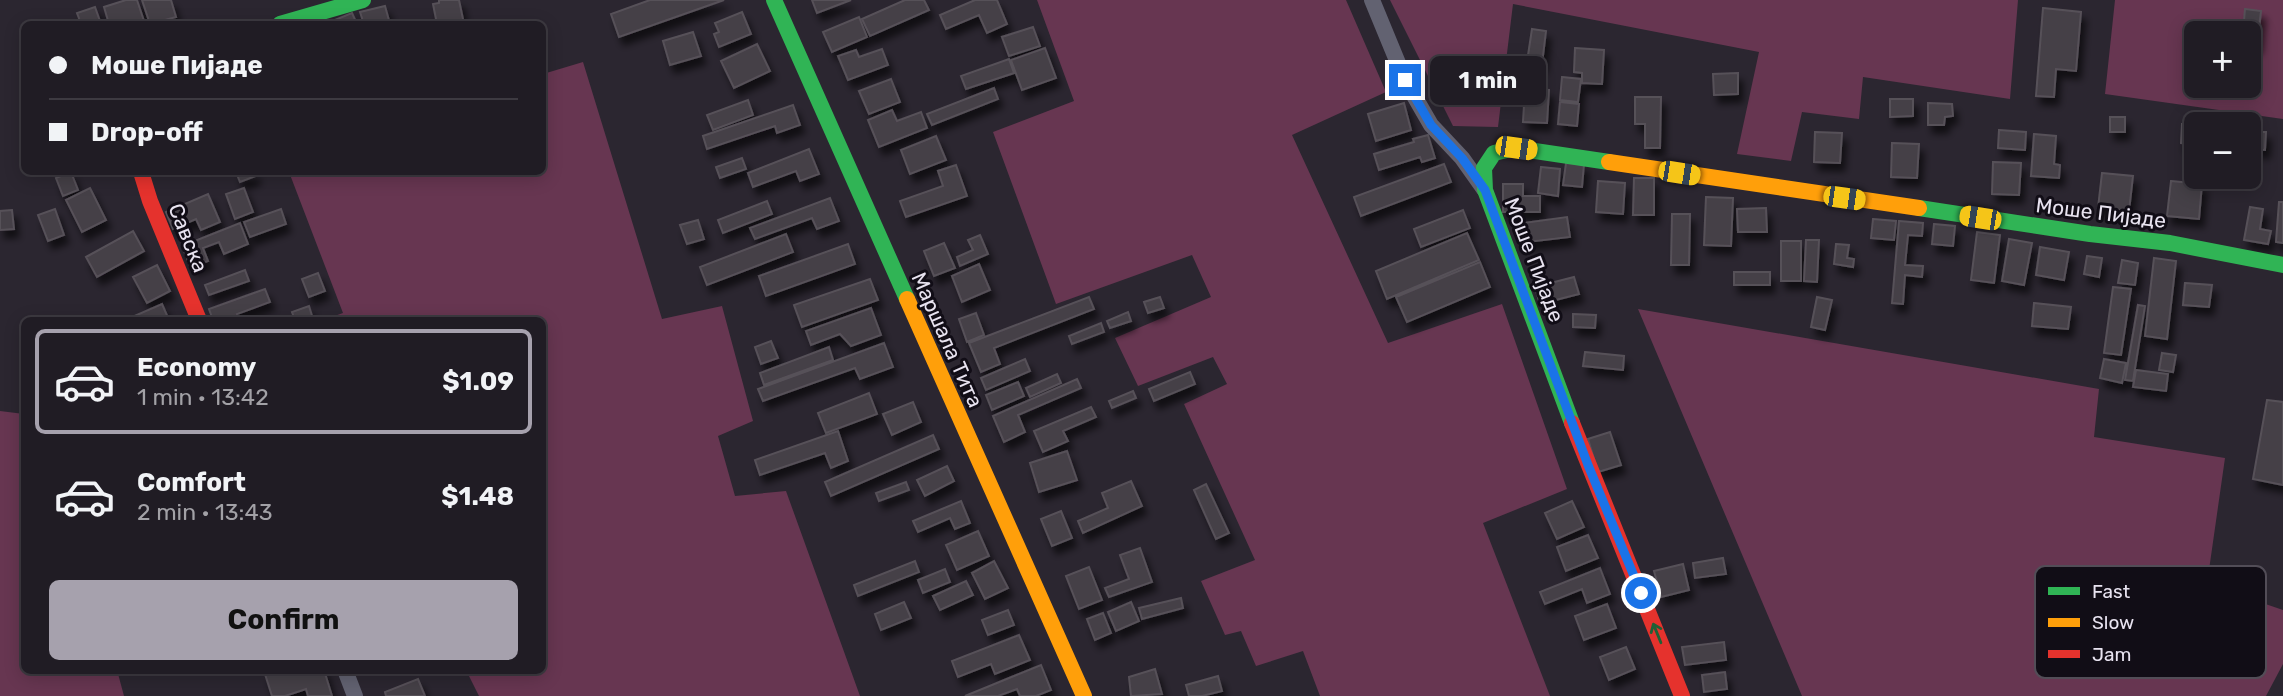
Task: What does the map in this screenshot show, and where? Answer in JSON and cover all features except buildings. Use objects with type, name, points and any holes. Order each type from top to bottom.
[{"type":"street","points":[[290,21],[363,0]]},
{"type":"street","name":"Маршала Тита","points":[[774,0],[1083,696]]},
{"type":"street","points":[[1372,0],[1405,80],[1431,125],[1462,158],[1485,190]]},
{"type":"street","name":"Моше Пијаде","points":[[1682,696],[1588,465],[1485,190],[1484,168],[1494,153],[1516,148],[2090,234],[2170,243],[2283,265]]},
{"type":"street","name":"Савска","points":[[142,175],[198,317]]},
{"type":"street","points":[[347,674],[355,696]]},
{"type":"shaded area","points":[[1037,0],[1346,0],[1386,92],[1292,135],[1388,343],[1502,304],[1567,489],[1483,523],[1550,696],[1320,696],[1303,651],[1256,666],[1241,631],[1225,635],[1201,581],[1255,560],[1184,404],[1227,384],[1213,357],[1138,386],[1115,338],[1211,297],[1192,255],[1056,304],[993,132],[1074,101]]},
{"type":"shaded area","points":[[1390,0],[2018,0],[2010,99],[1863,77],[1859,119],[1802,112],[1791,161],[1737,154],[1759,52],[1513,4],[1498,127],[1453,126]]},
{"type":"shaded area","points":[[2115,0],[2283,0],[2283,119],[2261,116],[2261,112],[2233,112],[2105,94]]},
{"type":"shaded area","points":[[583,62],[662,319],[722,306],[753,421],[718,436],[735,496],[786,491],[860,696],[479,696],[468,674],[546,674],[546,317],[332,317],[343,313],[290,175],[546,175],[546,73]]},
{"type":"shaded area","points":[[1638,309],[2099,389],[2094,437],[2225,458],[2210,566],[2035,566],[2035,678],[2266,678],[2266,604],[2283,610],[2283,664],[2266,696],[1802,696]]},
{"type":"shaded area","points":[[0,411],[21,414],[21,674],[118,674],[124,696],[0,696]]},
{"type":"traffic: fast","points":[[290,21],[363,0]]},
{"type":"traffic: fast","points":[[774,0],[907,299]]},
{"type":"traffic: fast","points":[[1572,423],[1485,190],[1484,168],[1494,153],[1515,148],[1609,162]]},
{"type":"traffic: fast","points":[[1919,208],[2090,234],[2170,243],[2283,265]]},
{"type":"traffic: slow","points":[[1609,162],[1919,208]]},
{"type":"traffic: slow","points":[[907,299],[1084,696]]},
{"type":"traffic: jam","points":[[142,175],[198,317]]},
{"type":"traffic: jam","points":[[1572,423],[1682,696]]},
{"type":"route","points":[[1405,80],[1431,125],[1462,158],[1485,190],[1588,465],[1641,593]]}]
